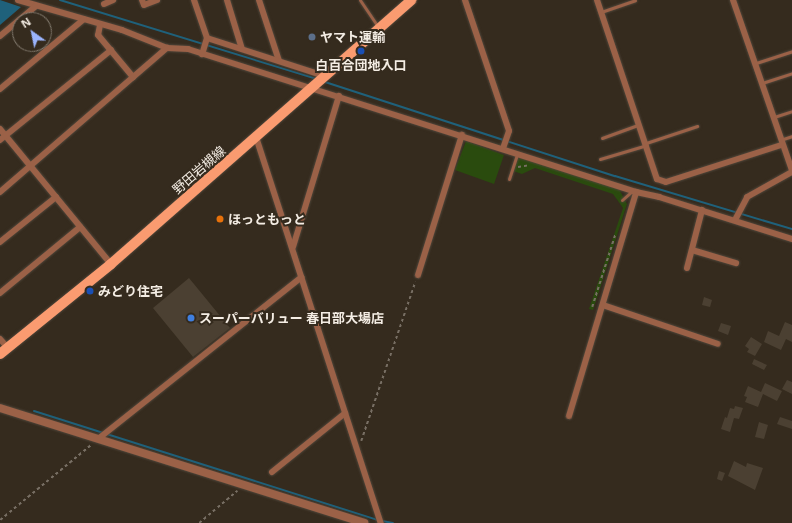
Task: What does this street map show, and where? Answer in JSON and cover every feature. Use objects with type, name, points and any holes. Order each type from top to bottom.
[{"type":"main road","name":"野田岩槻線","points":[[4,351],[111,264],[325,76],[406,2]]},
{"type":"street","points":[[18,0],[84,18],[100,25],[122,30],[167,48],[202,54],[340,96],[634,192],[736,220],[792,239]]},
{"type":"street","points":[[104,4],[113,0]]},
{"type":"street","points":[[142,0],[144,5],[157,0]]},
{"type":"street","points":[[194,0],[207,38],[202,54]]},
{"type":"street","points":[[228,0],[242,49]]},
{"type":"street","points":[[259,0],[279,61]]},
{"type":"street","points":[[465,0],[509,131],[503,148]]},
{"type":"street","points":[[596,0],[640,124],[657,179],[666,182],[780,142]]},
{"type":"street","points":[[733,0],[780,142],[792,171],[748,197],[736,220]]},
{"type":"street","points":[[0,36],[36,6]]},
{"type":"street","points":[[0,89],[84,18]]},
{"type":"street","points":[[100,25],[98,35],[133,77]]},
{"type":"street","points":[[207,38],[325,76]]},
{"type":"street","points":[[0,192],[167,48]]},
{"type":"street","points":[[0,140],[111,50]]},
{"type":"street","points":[[293,247],[340,96]]},
{"type":"street","points":[[0,129],[111,264]]},
{"type":"street","points":[[418,275],[462,135]]},
{"type":"street","points":[[256,137],[293,247],[380,520]]},
{"type":"street","points":[[569,416],[603,305],[634,192]]},
{"type":"street","points":[[0,242],[56,197]]},
{"type":"street","points":[[687,268],[702,210]]},
{"type":"street","points":[[0,293],[80,227]]},
{"type":"street","points":[[692,250],[736,263]]},
{"type":"street","points":[[99,438],[302,277]]},
{"type":"street","points":[[603,305],[718,344]]},
{"type":"street","points":[[0,339],[4,351]]},
{"type":"street","points":[[0,408],[99,438],[364,523]]},
{"type":"street","points":[[272,472],[345,413]]},
{"type":"lane","points":[[360,0],[379,28]]},
{"type":"lane","points":[[601,12],[635,0]]},
{"type":"lane","points":[[754,64],[792,51]]},
{"type":"lane","points":[[761,83],[792,73]]},
{"type":"lane","points":[[772,118],[792,111]]},
{"type":"lane","points":[[602,138],[640,124]]},
{"type":"lane","points":[[600,159],[697,126]]},
{"type":"lane","points":[[780,142],[792,136]]},
{"type":"lane","points":[[509,178],[518,153]]},
{"type":"lane","points":[[622,200],[634,192]]},
{"type":"path","points":[[513,165],[520,168],[532,164]]},
{"type":"path","points":[[592,307],[617,229]]},
{"type":"path","points":[[358,452],[418,275]]},
{"type":"path","points":[[0,520],[99,438]]},
{"type":"path","points":[[199,523],[244,485]]},
{"type":"green space","points":[[466,141],[504,155],[494,184],[455,170]]},
{"type":"green space","points":[[518,156],[619,189],[627,204],[593,310],[589,309],[623,208],[613,194],[535,168],[522,174],[513,171]]},
{"type":"water","points":[[0,0],[21,7],[15,12],[12,12],[12,15],[0,25]]},
{"type":"building","name":"スーパーバリュー 春日部大場店","points":[[189,278],[230,328],[193,357],[153,308]]},
{"type":"building","points":[[704,297],[712,300],[710,307],[702,305]]},
{"type":"building","points":[[785,322],[792,325],[792,342],[786,339],[781,350],[764,342],[768,331],[779,336]]},
{"type":"building","points":[[721,323],[731,326],[728,335],[718,331]]},
{"type":"building","points":[[751,337],[762,344],[755,356],[747,352],[749,349],[745,346]]},
{"type":"building","points":[[754,359],[767,365],[764,370],[752,364]]},
{"type":"building","points":[[787,380],[792,382],[792,394],[782,389]]},
{"type":"building","points":[[765,383],[782,391],[777,401],[763,394],[758,407],[745,402],[747,397],[744,396],[748,386],[761,392]]},
{"type":"building","points":[[735,406],[743,408],[739,419],[734,418],[730,432],[721,429],[730,408],[734,409]]},
{"type":"building","points":[[780,417],[792,421],[792,429],[777,424]]},
{"type":"building","points":[[759,422],[768,425],[764,439],[755,437]]},
{"type":"building","points":[[734,461],[746,467],[747,463],[763,468],[755,490],[728,476]]},
{"type":"building","points":[[719,471],[725,473],[722,481],[717,479]]},
{"type":"waterway","points":[[60,0],[317,79]]},
{"type":"waterway","points":[[325,82],[615,176],[792,229]]},
{"type":"waterway","points":[[34,411],[378,520]]},
{"type":"waterway","points":[[382,521],[393,523]]},
{"type":"place","name":"ヤマト運輸","points":[[312,37]]},
{"type":"place","name":"白百合団地入口","points":[[361,51]]},
{"type":"place","name":"ほっともっと","points":[[220,219]]},
{"type":"place","name":"みどり住宅","points":[[90,291]]},
{"type":"place","name":"スーパーバリュー 春日部大場店","points":[[191,318]]}]
